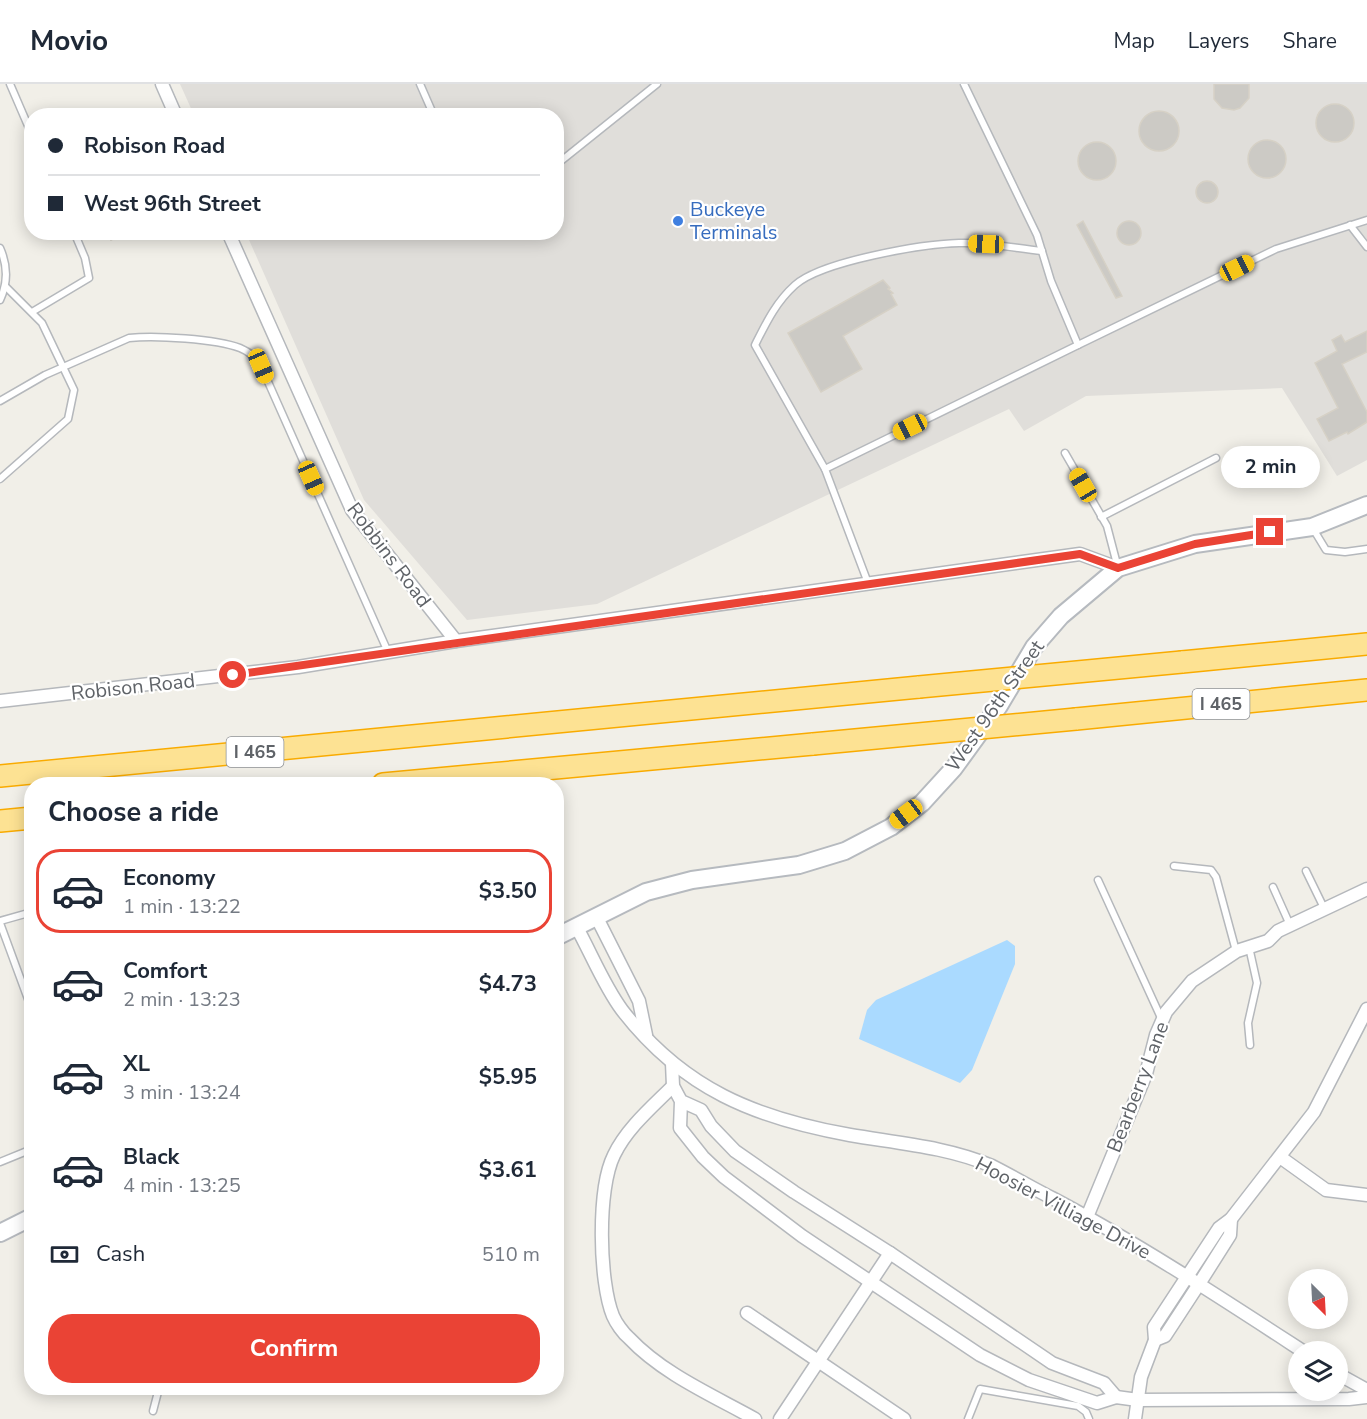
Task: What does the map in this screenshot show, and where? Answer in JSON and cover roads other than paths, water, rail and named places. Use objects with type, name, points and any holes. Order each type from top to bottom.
[{"type":"highway","name":"I 465","points":[[0,776],[1367,644]]},
{"type":"highway","name":"I 465","points":[[458,777],[1367,690]]},
{"type":"highway","points":[[0,821],[24,819]]},
{"type":"street","points":[[162,84],[172,108]]},
{"type":"street","name":"Robbins Road","points":[[232,240],[352,510],[456,641]]},
{"type":"street","name":"West 96th Street","points":[[564,933],[646,892],[692,880],[799,866],[845,851],[891,827],[922,802],[954,768],[999,706],[1034,647],[1061,616],[1118,568],[1195,544],[1312,527],[1367,505]]},
{"type":"street","name":"Robison Road","points":[[0,701],[201,679],[1080,554],[1118,568]]},
{"type":"street","name":"Bearberry Lane","points":[[1087,1217],[1146,1074],[1162,1020],[1191,981],[1237,951],[1268,941],[1290,925],[1367,889]]},
{"type":"street","points":[[596,916],[639,1001],[646,1036]]},
{"type":"street","name":"Hoosier Villiage Drive","points":[[576,926],[621,1009],[672,1063],[708,1088],[768,1116],[795,1125],[958,1154],[992,1167],[1087,1217],[1199,1284],[1288,1342]]},
{"type":"street","points":[[1135,1419],[1143,1370],[1155,1340],[1154,1327],[1219,1228],[1231,1219],[1322,1100],[1367,1009]]},
{"type":"street","points":[[672,1063],[673,1086],[681,1101],[680,1128],[703,1157],[724,1177],[802,1236],[873,1281],[980,1355],[1029,1380],[1097,1403],[1116,1397],[1138,1400],[1349,1400],[1367,1397]]},
{"type":"street","points":[[673,1086],[639,1120],[613,1156],[601,1202],[605,1282],[613,1317],[629,1338],[675,1375],[755,1419]]},
{"type":"street","points":[[681,1101],[701,1110],[711,1126],[735,1151],[794,1192],[890,1253],[1052,1363],[1104,1383],[1116,1397]]},
{"type":"street","points":[[1280,1156],[1326,1190],[1367,1195]]},
{"type":"street","points":[[1155,1340],[1165,1336],[1230,1235],[1231,1219]]},
{"type":"street","points":[[0,1233],[24,1221]]},
{"type":"street","points":[[780,1419],[890,1253]]},
{"type":"street","points":[[747,1313],[904,1419]]},
{"type":"street","points":[[1348,1380],[1367,1390]]},
{"type":"lane","points":[[10,84],[24,116]]},
{"type":"lane","points":[[420,84],[430,108]]},
{"type":"lane","points":[[564,159],[657,84]]},
{"type":"lane","points":[[964,84],[1037,235],[1051,281],[1078,345]]},
{"type":"lane","points":[[825,469],[1276,249],[1367,220]]},
{"type":"lane","points":[[1350,225],[1367,246]]},
{"type":"lane","points":[[32,312],[89,278],[85,258],[77,240]]},
{"type":"lane","points":[[868,584],[825,469],[754,345],[774,308],[797,283],[822,269],[859,258],[958,243],[1042,251]]},
{"type":"lane","points":[[0,248],[5,259],[6,287],[0,300]]},
{"type":"lane","points":[[0,479],[68,419],[74,390],[42,323],[6,287]]},
{"type":"lane","points":[[0,401],[108,345],[143,336],[220,343],[241,348],[254,356],[261,366],[388,652]]},
{"type":"lane","points":[[1065,453],[1107,526],[1118,568]]},
{"type":"lane","points":[[1101,517],[1216,458]]},
{"type":"lane","points":[[1312,527],[1326,550],[1344,552],[1367,549]]},
{"type":"lane","points":[[1174,866],[1210,870],[1216,877],[1237,951]]},
{"type":"lane","points":[[1306,871],[1324,908]]},
{"type":"lane","points":[[1098,880],[1162,1020]]},
{"type":"lane","points":[[1273,886],[1290,925]]},
{"type":"lane","points":[[24,914],[0,922],[24,988]]},
{"type":"lane","points":[[1249,947],[1257,983],[1248,1023],[1251,1045]]},
{"type":"lane","points":[[0,1162],[24,1152]]},
{"type":"lane","points":[[968,1419],[980,1389],[1078,1406],[1086,1412],[1089,1419]]},
{"type":"lane","points":[[153,1411],[157,1395]]},
{"type":"water","points":[[1007,940],[1015,946],[1015,964],[972,1070],[960,1083],[859,1039],[867,1010],[876,1000]]},
{"type":"place","name":"Buckeye Terminals","points":[[678,221]]}]
